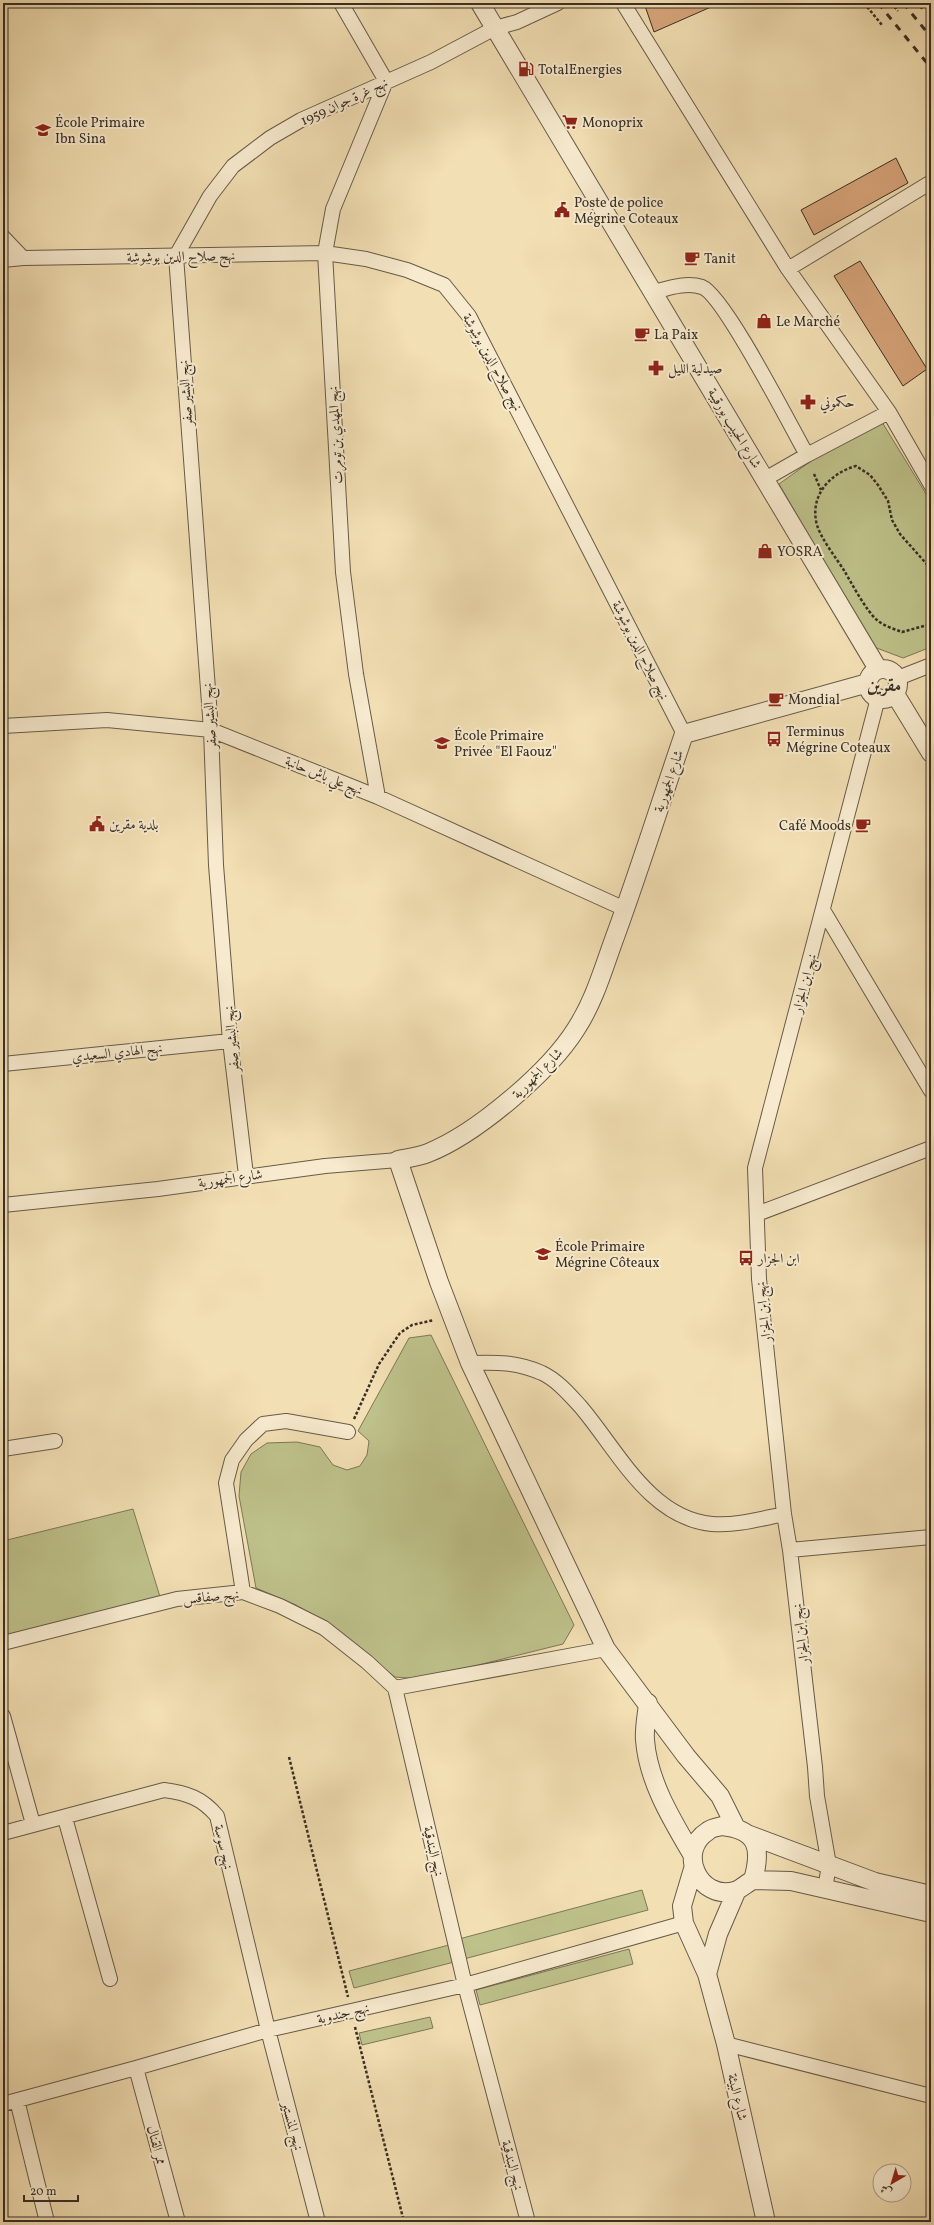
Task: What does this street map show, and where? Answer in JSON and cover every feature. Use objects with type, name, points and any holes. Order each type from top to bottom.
[{"type":"street","points":[[341,3],[386,81]]},
{"type":"street","name":"شارع الحبيب بورقيبة","points":[[480,3],[766,479],[873,676],[872,694],[878,698]]},
{"type":"street","name":"نهج غرة جوان 1959","points":[[176,256],[210,196],[233,166],[270,138],[301,120],[431,62],[495,28],[517,22],[558,3]]},
{"type":"street","points":[[623,3],[788,269],[889,412],[931,485]]},
{"type":"street","name":"نهج المهدي بن تومرت","points":[[378,797],[356,674],[343,572],[325,253],[332,209],[386,81]]},
{"type":"street","points":[[788,269],[928,184]]},
{"type":"street","points":[[3,237],[23,258]]},
{"type":"street","name":"نهج صلاح الدين بوشوشة","points":[[3,260],[23,258],[325,253],[366,258],[407,270],[444,284],[469,316],[684,734]]},
{"type":"street","name":"نهج البشير صفر","points":[[176,256],[211,730],[216,865],[230,1041],[246,1175]]},
{"type":"street","points":[[654,292],[688,284],[703,288],[714,297],[755,361],[806,454]]},
{"type":"street","points":[[766,479],[806,454],[889,412]]},
{"type":"street","points":[[878,698],[884,699],[897,686],[931,665]]},
{"type":"street","points":[[873,676],[891,670],[897,686],[931,753]]},
{"type":"street","name":"شارع الجمهورية","points":[[3,1205],[158,1189],[246,1175],[325,1166],[398,1160],[427,1154],[445,1145],[504,1106],[555,1057],[576,1029],[591,1003],[625,909],[684,734],[873,676]]},
{"type":"street","name":"نهج ابن الجزار","points":[[825,1889],[829,1865],[816,1796],[815,1767],[790,1550],[784,1514],[759,1279],[755,1168],[878,698]]},
{"type":"street","name":"نهج علي باش حانبة","points":[[3,726],[107,720],[211,730],[378,797],[625,909]]},
{"type":"street","points":[[823,910],[931,1091]]},
{"type":"street","name":"نهج الهادي السعيدي","points":[[3,1064],[230,1041]]},
{"type":"street","points":[[757,1214],[931,1148]]},
{"type":"street","points":[[398,1160],[451,1317],[470,1363],[606,1649],[648,1703],[686,1756],[720,1796],[742,1831],[757,1850],[759,1859],[753,1880]]},
{"type":"street","points":[[470,1363],[509,1362],[543,1373],[566,1390],[652,1497],[684,1517],[711,1524],[733,1524],[784,1514]]},
{"type":"street","points":[[243,1592],[226,1483],[232,1460],[246,1440],[263,1424],[286,1420],[348,1432]]},
{"type":"street","points":[[3,1448],[54,1441]]},
{"type":"street","points":[[790,1550],[931,1537]]},
{"type":"street","name":"نهج صفاقس","points":[[3,1643],[177,1599],[243,1592],[280,1606],[324,1628],[367,1662],[395,1688]]},
{"type":"street","points":[[395,1688],[606,1649]]},
{"type":"street","name":"نهج البندقية","points":[[395,1688],[465,1985],[528,2222]]},
{"type":"street","points":[[648,1703],[645,1739],[648,1757],[670,1817],[693,1862],[700,1880],[709,1888],[721,1892],[737,1890],[753,1880],[791,1881],[931,1913]]},
{"type":"street","points":[[3,1716],[33,1824]]},
{"type":"street","name":"نهج سوسة","points":[[3,1833],[33,1824],[65,1818],[164,1790],[186,1793],[201,1800],[209,1806],[217,1816],[268,2030]]},
{"type":"street","points":[[65,1818],[110,1979]]},
{"type":"street","points":[[684,1923],[682,1906],[697,1840],[708,1830],[722,1826],[742,1831],[875,1882],[931,1895]]},
{"type":"street","points":[[707,1974],[718,1934],[737,1890]]},
{"type":"street","name":"نهج جندوبة","points":[[3,2104],[268,2030],[465,1985],[684,1923]]},
{"type":"street","name":"شارع البيئة","points":[[684,1923],[707,1974],[726,2044],[766,2222]]},
{"type":"street","name":"نهج المنستير","points":[[268,2030],[318,2222]]},
{"type":"street","points":[[726,2044],[931,2096]]},
{"type":"street","name":"ممر القنال","points":[[136,2068],[178,2222]]},
{"type":"street","points":[[18,2100],[47,2222]]},
{"type":"path","points":[[864,3],[882,25]]},
{"type":"path","points":[[891,3],[898,11]]},
{"type":"path","points":[[931,569],[900,534],[892,520],[888,501],[870,475],[856,466],[842,469],[833,476],[821,490],[815,513],[817,526],[855,590],[876,620],[902,632],[931,624]]},
{"type":"path","points":[[814,474],[821,490]]},
{"type":"path","points":[[348,1432],[379,1364],[400,1333],[412,1325],[451,1317]]},
{"type":"path","points":[[288,1757],[404,2222]]},
{"type":"green space","points":[[877,414],[931,502],[931,647],[903,658],[874,647],[779,484]]},
{"type":"green space","points":[[431,1335],[574,1625],[563,1644],[422,1679],[395,1677],[322,1620],[296,1605],[256,1588],[239,1496],[241,1472],[251,1454],[267,1443],[297,1442],[320,1447],[333,1465],[347,1470],[360,1466],[367,1455],[369,1441],[358,1431],[409,1338]]},
{"type":"green space","points":[[133,1509],[161,1600],[3,1639],[3,1541]]},
{"type":"green space","points":[[642,1890],[648,1910],[464,1959],[459,1939]]},
{"type":"green space","points":[[449,1945],[454,1962],[354,1988],[349,1971]]},
{"type":"green space","points":[[629,1949],[633,1964],[480,2005],[476,1990]]},
{"type":"green space","points":[[430,2017],[433,2028],[362,2045],[359,2033]]},
{"type":"building","points":[[644,3],[720,3],[654,32]]},
{"type":"building","points":[[896,158],[908,183],[814,235],[801,210]]},
{"type":"building","points":[[860,261],[927,369],[903,386],[834,276]]},
{"type":"railway","points":[[878,3],[931,68]]},
{"type":"railway","points":[[903,3],[931,37]]},
{"type":"railway","points":[[918,3],[931,19]]},
{"type":"place","name":"TotalEnergies","points":[[526,69]]},
{"type":"place","name":"Monoprix","points":[[570,122]]},
{"type":"place","name":"École Primaire Ibn Sina","points":[[43,130]]},
{"type":"place","name":"Poste de police Mégrine Coteaux","points":[[562,210]]},
{"type":"place","name":"Tanit","points":[[692,258]]},
{"type":"place","name":"Le Marché","points":[[764,321]]},
{"type":"place","name":"La Paix","points":[[642,334]]},
{"type":"place","name":"صيدلية الليل","points":[[656,368]]},
{"type":"place","name":"حكموني","points":[[808,402]]},
{"type":"place","name":"YOSRA","points":[[765,551]]},
{"type":"place","name":"Mondial","points":[[776,699]]},
{"type":"place","name":"Terminus Mégrine Coteaux","points":[[774,739]]},
{"type":"place","name":"École Primaire Privée \"El Faouz\"","points":[[442,743]]},
{"type":"place","name":"بلدية مقرين","points":[[97,824]]},
{"type":"place","name":"Café Moods","points":[[863,825]]},
{"type":"place","name":"École Primaire Mégrine Côteaux","points":[[543,1254]]},
{"type":"place","name":"ابن الجزار","points":[[746,1258]]},
{"type":"district","name":"مقرين","points":[[884,685]]}]
